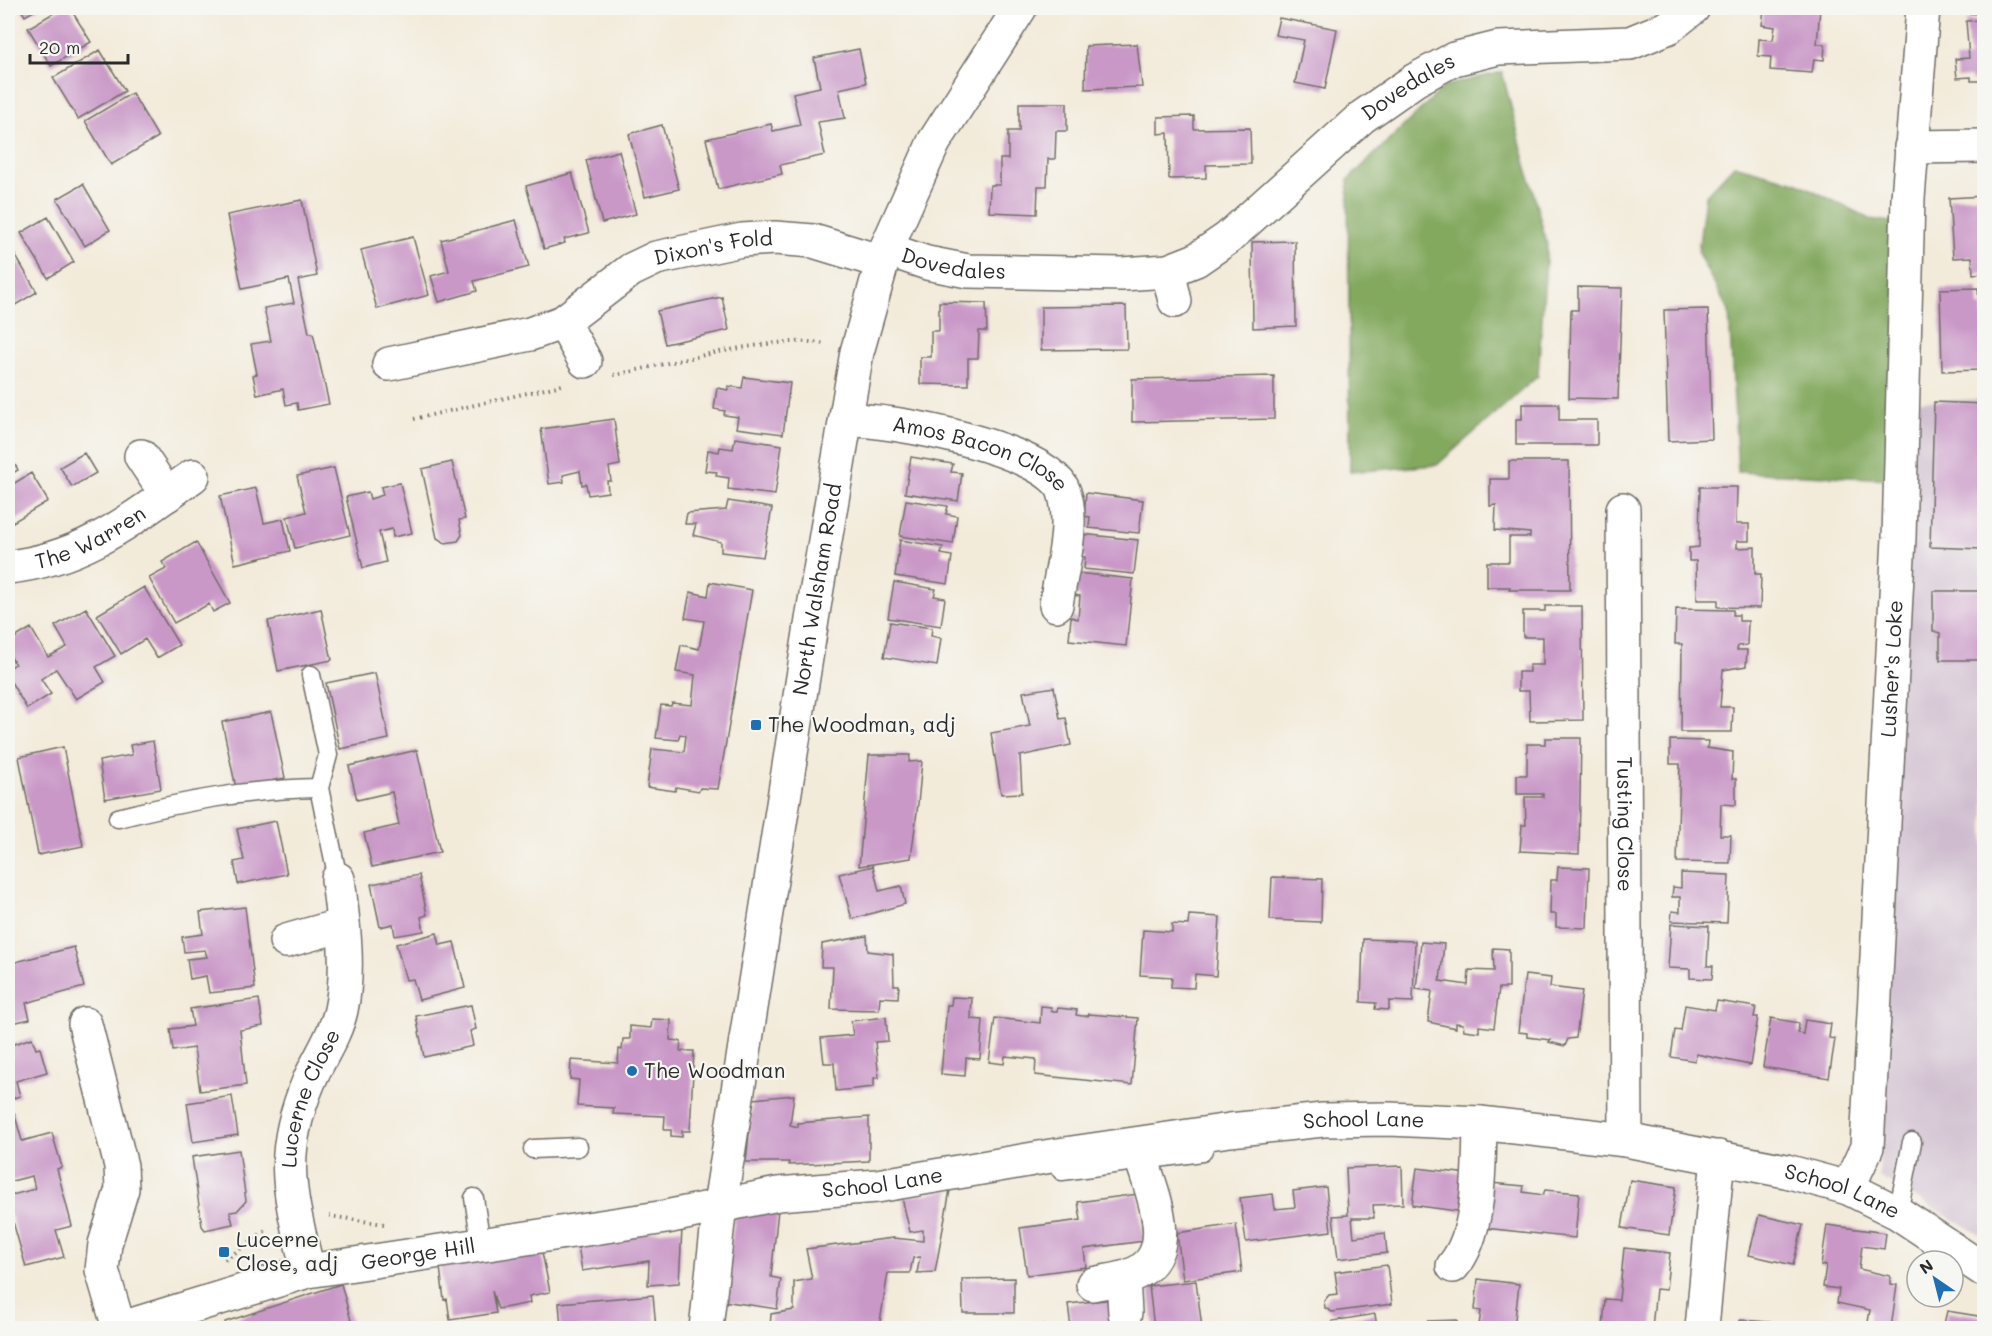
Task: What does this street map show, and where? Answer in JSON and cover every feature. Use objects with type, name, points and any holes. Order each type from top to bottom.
[{"type":"street","name":"North Walsham Road","points":[[706,1329],[720,1205],[857,352],[884,256],[934,142],[1020,8]]},
{"type":"street","name":"Dovedales","points":[[884,256],[968,271],[1122,274],[1172,286],[1196,260],[1228,238],[1362,117],[1415,80],[1454,59],[1498,48],[1630,43],[1669,27],[1693,8]]},
{"type":"street","name":"Lusher's Loke","points":[[1848,1188],[1867,1147],[1899,538],[1911,147],[1923,8]]},
{"type":"street","points":[[1911,147],[1984,146]]},
{"type":"street","name":"Dixon's Fold","points":[[388,364],[530,334],[563,322],[631,270],[656,258],[742,240],[775,238],[813,241],[884,256]]},
{"type":"street","points":[[563,322],[585,374]]},
{"type":"street","name":"Amos Bacon Close","points":[[846,420],[929,432],[999,448],[1052,473],[1064,490],[1068,519],[1056,605]]},
{"type":"street","name":"The Warren","points":[[8,567],[39,564],[73,552],[113,533],[180,485],[141,456]]},
{"type":"street","name":"Tusting Close","points":[[1623,509],[1626,1140]]},
{"type":"street","name":"Lucerne Close","points":[[308,1271],[287,1174],[290,1132],[308,1082],[341,1012],[343,925],[338,879]]},
{"type":"street","points":[[286,941],[343,925]]},
{"type":"street","points":[[85,1024],[107,1057],[121,1166],[122,1189],[105,1244],[102,1270],[120,1329]]},
{"type":"street","name":"School Lane","points":[[720,1205],[778,1194],[906,1182],[1051,1156],[1210,1133],[1323,1120],[1389,1119],[1480,1123],[1626,1140],[1718,1157],[1848,1188],[1898,1213],[1984,1270]]},
{"type":"street","points":[[1453,1266],[1463,1254],[1470,1231],[1479,1164],[1480,1123]]},
{"type":"street","points":[[1702,1329],[1718,1157]]},
{"type":"street","points":[[1125,1313],[1108,1281],[1147,1266],[1158,1244],[1160,1221],[1142,1160]]},
{"type":"street","name":"George Hill","points":[[120,1329],[308,1271],[666,1217],[720,1205]]},
{"type":"lane","points":[[311,675],[328,755],[319,788],[338,879]]},
{"type":"lane","points":[[118,818],[191,799],[276,789],[319,788]]},
{"type":"lane","points":[[1051,1156],[1062,1171],[1202,1152],[1210,1133]]},
{"type":"lane","points":[[1898,1213],[1912,1142]]},
{"type":"lane","points":[[533,1149],[578,1147]]},
{"type":"lane","points":[[474,1198],[481,1244]]},
{"type":"path","points":[[414,419],[585,374],[753,347],[808,340],[857,352]]},
{"type":"shaded area","points":[[1984,399],[1984,1237],[1879,1177],[1913,401]]},
{"type":"green space","points":[[1502,72],[1547,245],[1538,376],[1437,465],[1350,472],[1348,180],[1445,86]]},
{"type":"green space","points":[[1734,165],[1796,182],[1870,219],[1898,223],[1893,479],[1738,472],[1729,312],[1698,253],[1705,196]]},
{"type":"building","points":[[20,8],[39,8],[25,16]]},
{"type":"building","points":[[62,8],[70,8],[91,42],[51,66],[28,28]]},
{"type":"building","points":[[1777,8],[1820,8],[1817,44],[1825,44],[1824,60],[1814,59],[1812,73],[1770,70],[1771,57],[1758,56],[1759,39],[1773,40],[1775,27],[1762,25],[1764,9],[1777,10]]},
{"type":"building","points":[[1963,8],[1984,8],[1984,14],[1962,13]]},
{"type":"building","points":[[1279,18],[1337,29],[1325,89],[1295,83],[1304,40],[1275,35]]},
{"type":"building","points":[[1984,20],[1984,81],[1971,81],[1971,77],[1957,78],[1955,59],[1969,58],[1966,21]]},
{"type":"building","points":[[1137,44],[1142,87],[1085,89],[1086,46]]},
{"type":"building","points":[[859,49],[866,83],[839,89],[845,118],[818,122],[825,155],[780,165],[782,174],[718,189],[706,139],[771,124],[773,131],[800,125],[793,93],[820,87],[814,58]]},
{"type":"building","points":[[100,50],[125,91],[78,119],[53,78]]},
{"type":"building","points":[[132,93],[158,137],[111,165],[85,121]]},
{"type":"building","points":[[1019,103],[1067,103],[1067,131],[1056,131],[1055,159],[1048,159],[1047,186],[1038,186],[1037,214],[989,212],[990,185],[1000,185],[1000,159],[1008,159],[1008,131],[1019,131]]},
{"type":"building","points":[[1194,116],[1194,129],[1250,128],[1251,164],[1206,165],[1206,178],[1169,179],[1168,133],[1158,134],[1158,117]]},
{"type":"building","points":[[662,125],[679,189],[645,197],[629,134]]},
{"type":"building","points":[[619,151],[636,214],[602,223],[586,160]]},
{"type":"building","points":[[572,173],[589,233],[564,239],[565,243],[544,249],[526,186]]},
{"type":"building","points":[[83,184],[110,230],[85,246],[57,199]]},
{"type":"building","points":[[1984,196],[1984,273],[1973,274],[1972,257],[1953,258],[1949,198]]},
{"type":"building","points":[[302,200],[317,276],[298,280],[309,333],[313,333],[329,404],[298,410],[297,403],[286,405],[283,389],[257,395],[253,375],[257,374],[251,344],[271,341],[264,308],[294,303],[289,279],[242,289],[227,215]]},
{"type":"building","points":[[48,217],[74,262],[48,278],[21,233]]},
{"type":"building","points":[[516,220],[529,267],[474,281],[477,291],[439,302],[431,276],[449,271],[441,240]]},
{"type":"building","points":[[413,237],[429,295],[377,309],[361,250]]},
{"type":"building","points":[[1295,241],[1296,326],[1253,328],[1252,242]]},
{"type":"building","points":[[11,248],[37,292],[12,307],[8,299],[8,250]]},
{"type":"building","points":[[1578,287],[1622,288],[1618,399],[1569,398],[1571,310],[1578,310]]},
{"type":"building","points":[[1978,288],[1979,307],[1983,306],[1984,370],[1942,371],[1940,289]]},
{"type":"building","points":[[722,297],[729,330],[665,344],[657,311]]},
{"type":"building","points":[[939,302],[986,303],[987,331],[979,331],[978,358],[968,358],[968,385],[920,384],[920,357],[931,357],[931,331],[939,331]]},
{"type":"building","points":[[1126,306],[1127,349],[1041,350],[1041,307]]},
{"type":"building","points":[[1708,309],[1712,439],[1668,441],[1664,310]]},
{"type":"building","points":[[1274,376],[1274,419],[1132,422],[1132,379]]},
{"type":"building","points":[[744,377],[790,383],[783,434],[736,428],[738,417],[724,415],[725,411],[714,409],[717,388],[728,390],[728,386],[742,388]]},
{"type":"building","points":[[1934,402],[1984,404],[1982,549],[1930,547]]},
{"type":"building","points":[[1522,404],[1559,404],[1559,420],[1597,420],[1597,445],[1516,445],[1516,419],[1522,419]]},
{"type":"building","points":[[614,419],[620,465],[609,467],[611,481],[607,481],[608,492],[588,495],[586,484],[582,485],[580,471],[563,475],[564,482],[549,484],[541,429]]},
{"type":"building","points":[[735,438],[782,445],[775,495],[728,489],[729,478],[716,476],[717,472],[705,471],[708,450],[719,452],[720,447],[733,449]]},
{"type":"building","points":[[8,452],[18,470],[8,476]]},
{"type":"building","points":[[84,453],[96,473],[72,487],[60,467]]},
{"type":"building","points":[[911,457],[953,464],[951,472],[962,473],[958,501],[905,493]]},
{"type":"building","points":[[1509,461],[1569,461],[1570,590],[1509,590],[1510,587],[1487,587],[1487,562],[1509,562],[1509,537],[1530,537],[1530,533],[1495,530],[1496,505],[1490,506],[1490,479],[1509,479]]},
{"type":"building","points":[[452,462],[465,519],[459,520],[462,535],[458,541],[445,543],[437,538],[422,469]]},
{"type":"building","points":[[334,468],[350,535],[295,548],[287,517],[306,512],[297,476]]},
{"type":"building","points":[[31,473],[48,501],[8,525],[8,487]]},
{"type":"building","points":[[400,483],[412,533],[393,537],[392,529],[379,532],[386,562],[363,568],[346,497],[368,492],[370,499],[383,495],[381,487]]},
{"type":"building","points":[[1700,487],[1737,487],[1736,524],[1749,524],[1749,541],[1737,541],[1737,548],[1755,547],[1755,574],[1761,574],[1760,608],[1718,607],[1718,600],[1697,600],[1696,561],[1689,561],[1689,548],[1699,547]]},
{"type":"building","points":[[256,488],[264,523],[283,519],[290,551],[235,564],[220,496]]},
{"type":"building","points":[[1086,493],[1143,500],[1139,533],[1089,528],[1090,517],[1084,516]]},
{"type":"building","points":[[906,500],[948,506],[946,514],[957,516],[953,544],[900,536]]},
{"type":"building","points":[[728,501],[772,508],[763,557],[721,552],[721,542],[693,535],[696,524],[685,524],[687,513],[726,510]]},
{"type":"building","points":[[1081,534],[1138,540],[1134,574],[1084,569],[1085,557],[1079,557]]},
{"type":"building","points":[[900,540],[943,547],[941,554],[952,556],[948,584],[895,576]]},
{"type":"building","points":[[196,542],[230,603],[213,612],[209,604],[174,623],[149,578],[166,569],[162,562]]},
{"type":"building","points":[[1076,573],[1133,579],[1126,646],[1069,640],[1071,617],[1078,619],[1080,596],[1073,595]]},
{"type":"building","points":[[710,582],[752,590],[718,789],[700,788],[699,791],[676,787],[675,791],[647,787],[652,749],[684,752],[686,735],[680,734],[678,740],[656,738],[661,705],[671,706],[672,703],[692,705],[695,675],[676,672],[681,645],[699,649],[704,621],[685,618],[690,592],[708,596]]},
{"type":"building","points":[[894,582],[936,589],[934,596],[945,598],[941,626],[888,618]]},
{"type":"building","points":[[144,587],[179,645],[157,658],[145,639],[121,654],[97,615]]},
{"type":"building","points":[[1933,591],[1984,591],[1984,660],[1940,660],[1940,633],[1933,631]]},
{"type":"building","points":[[1545,606],[1582,606],[1583,720],[1530,721],[1529,691],[1518,691],[1518,672],[1529,672],[1529,665],[1543,665],[1543,637],[1523,637],[1523,611],[1545,611]]},
{"type":"building","points":[[86,608],[115,656],[96,667],[105,682],[76,699],[56,669],[41,679],[51,694],[27,709],[8,677],[8,669],[15,664],[8,652],[8,642],[31,628],[48,657],[67,647],[55,626]]},
{"type":"building","points":[[321,609],[332,660],[278,671],[268,621]]},
{"type":"building","points":[[1676,609],[1733,610],[1733,615],[1739,615],[1739,621],[1748,621],[1747,645],[1738,646],[1737,650],[1747,650],[1746,666],[1723,670],[1720,707],[1733,707],[1732,732],[1681,732],[1682,644],[1675,644]]},
{"type":"building","points":[[890,622],[932,628],[931,636],[941,638],[937,666],[884,657]]},
{"type":"building","points":[[375,673],[389,739],[340,749],[326,683]]},
{"type":"building","points":[[1054,687],[1060,719],[1066,718],[1071,745],[1020,756],[1022,793],[1001,794],[991,733],[1030,726],[1023,692]]},
{"type":"building","points":[[271,712],[285,778],[236,788],[222,722]]},
{"type":"building","points":[[1545,738],[1581,738],[1579,854],[1520,851],[1522,825],[1526,825],[1525,797],[1543,797],[1543,794],[1517,794],[1517,775],[1527,775],[1527,744],[1545,744]]},
{"type":"building","points":[[1670,740],[1708,741],[1707,748],[1733,752],[1732,779],[1736,779],[1736,805],[1721,804],[1720,835],[1731,835],[1730,863],[1677,862],[1680,764],[1670,764]]},
{"type":"building","points":[[153,741],[161,789],[105,799],[99,761],[132,755],[130,745]]},
{"type":"building","points":[[63,747],[83,846],[38,855],[19,757]]},
{"type":"building","points":[[417,750],[440,852],[372,867],[364,833],[399,825],[392,792],[357,800],[349,766]]},
{"type":"building","points":[[869,755],[910,755],[909,762],[922,761],[911,858],[859,866]]},
{"type":"building","points":[[276,821],[287,874],[238,884],[234,862],[244,860],[237,829]]},
{"type":"building","points":[[873,866],[879,891],[901,886],[905,904],[852,919],[839,874]]},
{"type":"building","points":[[1558,867],[1589,868],[1587,928],[1556,927],[1556,914],[1550,914],[1551,880],[1557,880]]},
{"type":"building","points":[[1681,873],[1729,875],[1727,923],[1671,921],[1672,911],[1680,912],[1680,897],[1672,897],[1673,887],[1681,888]]},
{"type":"building","points":[[419,875],[427,915],[421,917],[424,931],[395,936],[393,924],[380,927],[371,884]]},
{"type":"building","points":[[1272,877],[1322,879],[1321,922],[1270,920]]},
{"type":"building","points":[[245,907],[255,988],[209,993],[206,976],[190,979],[187,959],[207,957],[205,950],[184,952],[182,937],[203,934],[200,912]]},
{"type":"building","points":[[1189,915],[1220,917],[1216,976],[1195,974],[1194,988],[1171,987],[1172,977],[1140,975],[1143,930],[1172,932],[1172,924],[1188,925]]},
{"type":"building","points":[[1671,924],[1709,926],[1707,966],[1713,966],[1712,979],[1690,978],[1690,969],[1668,968]]},
{"type":"building","points":[[437,933],[440,945],[454,942],[465,988],[419,1000],[413,979],[406,980],[396,944]]},
{"type":"building","points":[[867,936],[868,951],[893,954],[894,985],[899,985],[898,998],[880,997],[879,1010],[831,1009],[833,967],[821,967],[822,944]]},
{"type":"building","points":[[1363,939],[1415,941],[1413,1002],[1389,1001],[1389,1010],[1375,1009],[1376,1003],[1361,1002]]},
{"type":"building","points":[[1421,942],[1444,944],[1440,981],[1468,985],[1469,970],[1494,971],[1493,948],[1509,949],[1509,988],[1499,988],[1494,1028],[1479,1026],[1479,1032],[1464,1030],[1463,1024],[1456,1023],[1456,1028],[1428,1022],[1432,991],[1416,989]]},
{"type":"building","points":[[74,947],[84,987],[26,1003],[30,1019],[8,1024],[8,983],[11,982],[8,964]]},
{"type":"building","points":[[1525,975],[1551,978],[1550,987],[1582,991],[1576,1038],[1568,1039],[1565,1046],[1549,1042],[1551,1040],[1527,1037],[1527,1033],[1518,1032]]},
{"type":"building","points":[[952,997],[972,998],[971,1019],[983,1020],[980,1059],[966,1058],[965,1076],[941,1074],[947,1005],[951,1005]]},
{"type":"building","points":[[259,999],[263,1026],[240,1030],[246,1085],[200,1091],[194,1048],[173,1051],[170,1029],[193,1026],[190,1009]]},
{"type":"building","points":[[1717,1001],[1756,1007],[1754,1017],[1758,1017],[1750,1065],[1696,1054],[1695,1061],[1671,1057],[1675,1030],[1681,1031],[1685,1005],[1715,1010]]},
{"type":"building","points":[[471,1005],[476,1029],[470,1031],[473,1046],[424,1057],[416,1016]]},
{"type":"building","points":[[1041,1006],[1051,1007],[1051,1011],[1057,1011],[1058,1008],[1077,1010],[1076,1015],[1082,1016],[1089,1014],[1138,1018],[1132,1085],[1035,1075],[1036,1059],[1005,1056],[1004,1064],[989,1062],[995,1018],[1040,1023]]},
{"type":"building","points":[[886,1017],[888,1041],[875,1042],[879,1078],[874,1078],[874,1087],[836,1091],[834,1063],[824,1063],[821,1038],[853,1035],[851,1021]]},
{"type":"building","points":[[1771,1018],[1799,1023],[1798,1033],[1803,1034],[1805,1020],[1831,1024],[1829,1038],[1835,1039],[1829,1078],[1763,1067]]},
{"type":"building","name":"The Woodman","points":[[652,1019],[671,1020],[670,1040],[681,1041],[680,1051],[694,1051],[690,1131],[682,1131],[682,1137],[671,1136],[671,1130],[664,1130],[665,1116],[613,1114],[614,1108],[577,1106],[579,1080],[570,1079],[571,1060],[618,1063],[619,1049],[622,1050],[623,1039],[630,1039],[630,1026],[651,1028]]},
{"type":"building","points":[[32,1038],[36,1049],[40,1048],[47,1072],[16,1081],[20,1096],[8,1100],[8,1046]]},
{"type":"building","points":[[794,1095],[790,1125],[798,1127],[798,1123],[869,1117],[869,1161],[789,1165],[789,1162],[746,1162],[753,1099]]},
{"type":"building","points":[[232,1096],[238,1135],[193,1142],[187,1103]]},
{"type":"building","points":[[14,1112],[22,1141],[52,1133],[62,1167],[57,1169],[72,1226],[56,1230],[64,1257],[26,1267],[11,1215],[8,1216],[8,1196],[35,1189],[32,1176],[8,1182],[8,1114]]},
{"type":"building","points":[[239,1150],[246,1201],[237,1211],[230,1212],[233,1224],[205,1230],[202,1226],[192,1157]]},
{"type":"building","points":[[1402,1166],[1403,1204],[1373,1205],[1374,1218],[1352,1218],[1354,1237],[1385,1233],[1387,1253],[1338,1259],[1333,1216],[1348,1215],[1346,1168]]},
{"type":"building","points":[[1417,1168],[1468,1174],[1464,1212],[1412,1205]]},
{"type":"building","points":[[1630,1180],[1676,1187],[1669,1235],[1622,1228]]},
{"type":"building","points":[[1490,1183],[1524,1186],[1523,1192],[1543,1195],[1545,1190],[1579,1193],[1575,1238],[1485,1228]]},
{"type":"building","points":[[1326,1187],[1331,1231],[1246,1242],[1240,1198],[1273,1194],[1275,1209],[1295,1207],[1293,1191]]},
{"type":"building","points":[[950,1190],[935,1272],[917,1273],[920,1257],[913,1258],[910,1273],[888,1273],[879,1328],[770,1328],[771,1314],[794,1310],[794,1282],[812,1279],[806,1249],[893,1238],[923,1241],[923,1230],[910,1232],[902,1198]]},
{"type":"building","points":[[1138,1194],[1144,1241],[1084,1249],[1086,1267],[1027,1275],[1020,1228],[1081,1220],[1078,1202]]},
{"type":"building","points":[[778,1210],[771,1277],[781,1279],[777,1309],[723,1301],[735,1215]]},
{"type":"building","points":[[1759,1215],[1803,1225],[1793,1265],[1749,1255]]},
{"type":"building","points":[[1236,1224],[1242,1272],[1183,1280],[1177,1233]]},
{"type":"building","points":[[1827,1225],[1886,1233],[1884,1249],[1862,1246],[1859,1269],[1890,1276],[1890,1284],[1897,1285],[1891,1328],[1867,1328],[1870,1310],[1837,1303],[1839,1289],[1823,1287],[1826,1265],[1821,1266]]},
{"type":"building","points":[[682,1229],[679,1283],[648,1285],[649,1261],[582,1271],[577,1239]]},
{"type":"building","points":[[540,1242],[550,1292],[529,1296],[530,1303],[498,1309],[492,1291],[496,1313],[450,1320],[447,1299],[444,1300],[439,1259]]},
{"type":"building","points":[[1624,1248],[1670,1253],[1666,1290],[1656,1289],[1652,1328],[1603,1328],[1605,1299],[1619,1300]]},
{"type":"building","points":[[1387,1265],[1392,1304],[1332,1312],[1325,1308],[1324,1301],[1329,1295],[1338,1294],[1335,1272]]},
{"type":"building","points":[[1014,1278],[1014,1313],[963,1313],[962,1279]]},
{"type":"building","points":[[1478,1279],[1519,1284],[1514,1328],[1484,1328],[1479,1325],[1481,1311],[1475,1310]]},
{"type":"building","points":[[1196,1281],[1202,1328],[1154,1328],[1149,1286]]},
{"type":"building","points":[[341,1284],[353,1328],[227,1328],[225,1322]]},
{"type":"building","points":[[653,1295],[656,1328],[561,1328],[559,1303]]},
{"type":"building","points":[[1115,1299],[1117,1326],[1071,1328],[1068,1304]]},
{"type":"building","points":[[1947,1311],[1984,1317],[1984,1328],[1943,1328]]},
{"type":"building","points":[[1375,1314],[1377,1328],[1333,1328],[1332,1321]]},
{"type":"building","points":[[1457,1320],[1457,1328],[1427,1328],[1427,1321]]},
{"type":"building","points":[[1740,1320],[1781,1323],[1780,1328],[1739,1328]]},
{"type":"building","points":[[1045,1325],[1045,1328],[1027,1328],[1027,1327]]},
{"type":"place","name":"The Woodman, adj","points":[[756,725]]},
{"type":"place","name":"The Woodman","points":[[632,1071]]},
{"type":"place","name":"Lucerne Close, adj","points":[[224,1252]]}]
